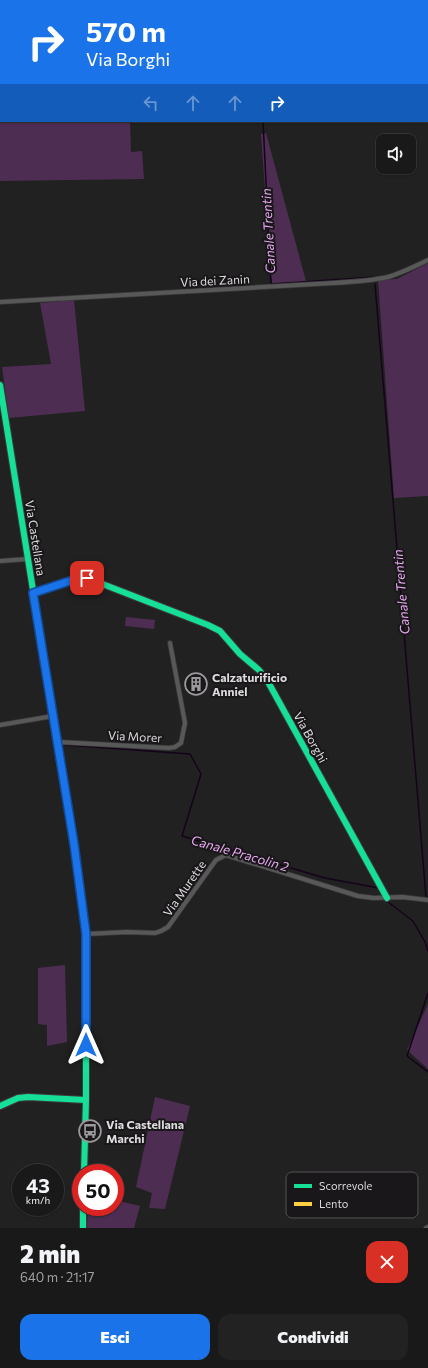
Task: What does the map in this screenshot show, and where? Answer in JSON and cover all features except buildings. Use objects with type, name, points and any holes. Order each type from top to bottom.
[{"type":"main road","name":"Via Castellana","points":[[0,385],[74,844],[86,934],[86,1100],[84,1164]]},
{"type":"main road","name":"Via Borghi","points":[[33,593],[76,579],[87,578],[220,630],[240,654],[259,670],[267,680],[387,898]]},
{"type":"main road","points":[[0,1106],[18,1098],[28,1097],[86,1100]]},
{"type":"main road","points":[[83,1216],[83,1228]]},
{"type":"street","name":"Via dei Zanin","points":[[0,302],[359,281],[387,277],[428,260]]},
{"type":"street","points":[[0,561],[28,559]]},
{"type":"street","name":"Via Morer","points":[[58,742],[169,748],[175,747],[181,743],[185,723],[170,643]]},
{"type":"street","points":[[0,725],[53,716]]},
{"type":"street","name":"Via Murette","points":[[86,934],[161,932],[168,927],[216,860],[226,855],[358,896],[387,898]]},
{"type":"street","points":[[387,898],[402,897],[428,900]]},
{"type":"shaded area","points":[[0,122],[130,122],[131,152],[142,151],[144,179],[0,181]]},
{"type":"shaded area","points":[[266,133],[307,285],[272,287],[261,134]]},
{"type":"shaded area","points":[[428,263],[428,496],[394,498],[378,280],[397,279]]},
{"type":"shaded area","points":[[74,300],[85,411],[9,418],[2,367],[51,364],[40,303]]},
{"type":"shaded area","points":[[126,617],[155,620],[154,629],[125,626]]},
{"type":"shaded area","points":[[65,965],[67,1042],[47,1046],[47,1025],[38,1024],[38,968]]},
{"type":"shaded area","points":[[428,1004],[428,1069],[407,1050]]},
{"type":"shaded area","points":[[155,1097],[190,1106],[165,1209],[149,1208],[152,1193],[136,1187]]},
{"type":"shaded area","points":[[124,1202],[140,1206],[134,1228],[87,1228],[88,1216],[124,1216]]},
{"type":"waterway","name":"Canale Trentin","points":[[263,122],[271,284],[375,277]]},
{"type":"waterway","name":"Canale Trentin","points":[[375,284],[426,897],[428,898]]},
{"type":"waterway","name":"Canale Pracolin 2","points":[[65,745],[190,754],[201,774],[182,836],[325,878],[379,888]]},
{"type":"waterway","name":"Canale Pracolin 2","points":[[386,900],[413,921],[425,942],[428,951]]},
{"type":"waterway","name":"Canale Pracolin 2","points":[[428,993],[407,1056],[428,1072]]},
{"type":"traffic: fast","points":[[0,385],[60,758]]},
{"type":"traffic: fast","points":[[33,593],[76,579],[87,578],[220,631],[240,654],[259,670],[267,680],[387,898]]},
{"type":"traffic: fast","points":[[84,1164],[86,998]]},
{"type":"traffic: fast","points":[[0,1106],[18,1098],[28,1097],[86,1100]]},
{"type":"traffic: fast","points":[[83,1216],[83,1228]]},
{"type":"traffic: slow","points":[[60,758],[74,844],[86,934],[86,998]]},
{"type":"place","name":"Calzaturificio Anniel","points":[[196,684]]},
{"type":"place","name":"Via Castellana Marchi","points":[[90,1131]]},
{"type":"route","points":[[86,1045],[86,934],[74,844],[33,593],[40,592],[76,579],[87,578]]}]
